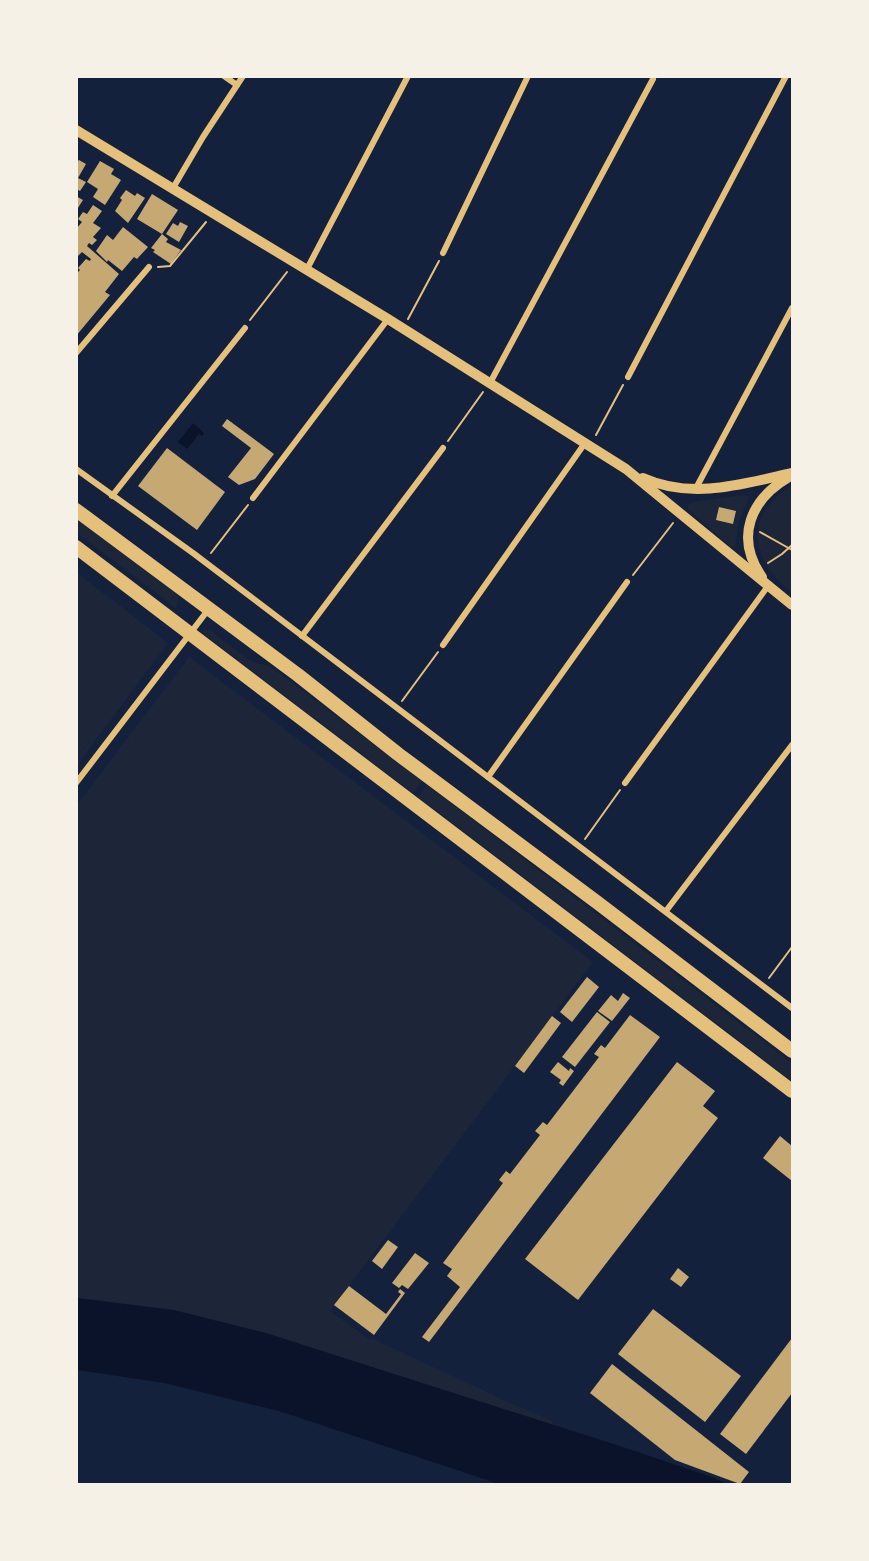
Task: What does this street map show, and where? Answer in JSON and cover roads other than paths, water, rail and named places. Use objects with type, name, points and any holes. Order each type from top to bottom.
[{"type":"main road","points":[[76,510],[298,675],[398,754],[792,1051]]},
{"type":"main road","points":[[76,547],[792,1091]]},
{"type":"street","points":[[224,76],[237,85]]},
{"type":"street","points":[[173,188],[243,76]]},
{"type":"street","points":[[307,269],[408,76]]},
{"type":"street","points":[[443,253],[528,76]]},
{"type":"street","points":[[628,377],[786,76]]},
{"type":"street","points":[[490,383],[653,79]]},
{"type":"street","points":[[76,130],[403,328],[638,476],[664,486],[694,490],[792,474]]},
{"type":"street","points":[[76,353],[149,267]]},
{"type":"street","points":[[694,490],[792,308]]},
{"type":"street","points":[[253,498],[388,319]]},
{"type":"street","points":[[112,496],[245,328]]},
{"type":"street","points":[[443,645],[588,445]]},
{"type":"street","points":[[302,636],[443,448]]},
{"type":"street","points":[[76,469],[205,562],[792,1008]]},
{"type":"street","points":[[626,469],[792,605]]},
{"type":"street","points":[[768,586],[753,561],[748,542],[749,529],[761,500],[778,483],[792,474]]},
{"type":"street","points":[[488,777],[627,582]]},
{"type":"street","points":[[625,783],[768,586]]},
{"type":"street","points":[[76,783],[208,609]]},
{"type":"street","points":[[666,911],[792,745]]}]
